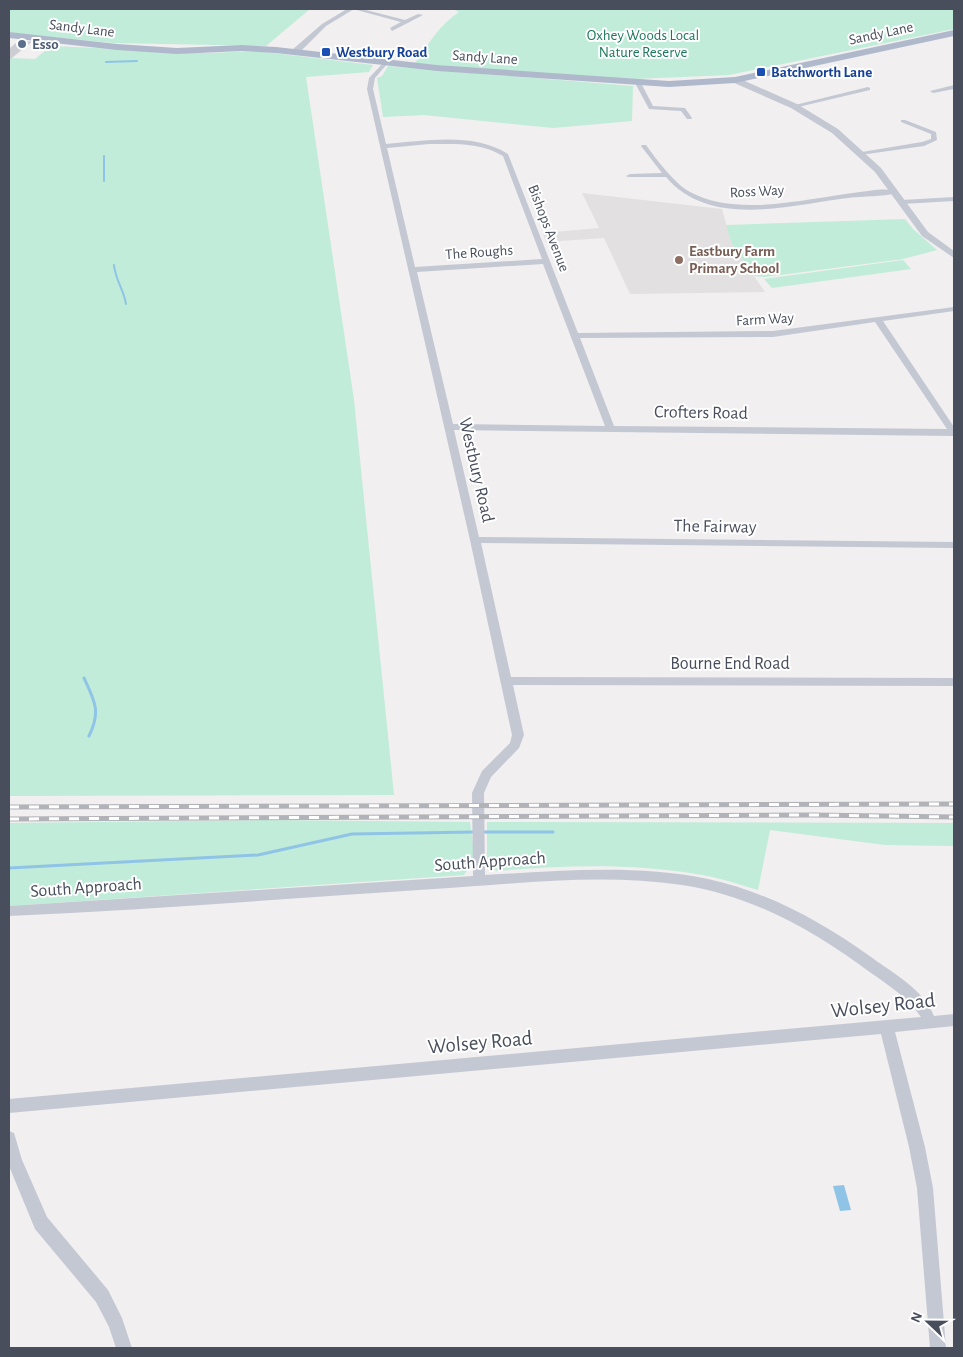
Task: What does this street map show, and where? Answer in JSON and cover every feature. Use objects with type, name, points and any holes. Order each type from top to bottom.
[{"type":"main road","name":"Sandy Lane","points":[[9,35],[117,47],[177,51],[242,48],[295,52],[385,63],[669,84],[736,80],[954,33]]},
{"type":"street","points":[[295,52],[324,25],[351,9]]},
{"type":"street","points":[[356,9],[406,22]]},
{"type":"street","points":[[392,29],[420,15]]},
{"type":"street","name":"Westbury Road","points":[[385,63],[370,82],[383,146],[475,540],[518,740],[512,750],[486,774],[478,793],[479,879]]},
{"type":"street","points":[[736,80],[794,106],[829,126],[862,154],[902,202],[925,234],[954,255]]},
{"type":"street","points":[[638,83],[652,108],[683,109],[688,118]]},
{"type":"street","points":[[933,91],[954,87]]},
{"type":"street","points":[[794,106],[868,89]]},
{"type":"street","points":[[862,154],[924,144],[935,138],[931,131],[903,121]]},
{"type":"street","name":"Bishops Avenue","points":[[383,146],[458,142],[480,144],[500,150],[508,157],[610,428]]},
{"type":"street","name":"Ross Way","points":[[644,146],[652,159],[690,195],[725,207],[755,207],[868,192],[894,192]]},
{"type":"street","points":[[630,176],[668,175]]},
{"type":"street","points":[[902,202],[954,199]]},
{"type":"street","name":"The Roughs","points":[[412,270],[547,260]]},
{"type":"street","name":"Farm Way","points":[[575,336],[774,334],[954,309]]},
{"type":"street","points":[[878,320],[954,433]]},
{"type":"street","name":"Crofters Road","points":[[448,426],[954,433]]},
{"type":"street","name":"The Fairway","points":[[475,540],[954,545]]},
{"type":"street","name":"Bourne End Road","points":[[506,681],[954,682]]},
{"type":"street","name":"South Approach","points":[[9,910],[479,879],[572,875],[635,875],[684,880],[747,895],[795,917],[856,954],[891,979],[924,1007],[930,1022]]},
{"type":"street","name":"Wolsey Road","points":[[9,1106],[954,1020]]},
{"type":"street","points":[[886,1027],[917,1147],[925,1188],[938,1348]]},
{"type":"street","points":[[9,1138],[14,1160],[41,1223],[102,1296],[116,1324],[124,1348]]},
{"type":"shaded area","name":"Eastbury Farm Primary School","points":[[582,193],[722,209],[732,244],[765,292],[630,294],[604,238],[546,242],[543,233],[599,228]]},
{"type":"green space","points":[[9,9],[310,9],[266,46],[113,43],[9,33]]},
{"type":"green space","name":"Oxhey Woods Local Nature Reserve","points":[[453,9],[954,9],[954,29],[729,75],[633,79],[520,73],[415,63],[440,29],[459,12]]},
{"type":"green space","points":[[51,46],[209,53],[257,51],[373,65],[369,72],[306,77],[354,400],[394,795],[9,796],[9,58],[35,59]]},
{"type":"green space","name":"Oxhey Woods Local Nature Reserve","points":[[388,66],[633,86],[632,121],[553,128],[424,115],[383,117],[377,78],[382,76]]},
{"type":"green space","points":[[905,219],[913,229],[937,250],[903,259],[765,277],[754,276],[732,244],[726,225]]},
{"type":"green space","points":[[903,260],[911,269],[772,288],[764,279]]},
{"type":"green space","points":[[267,820],[470,822],[475,859],[464,875],[9,906],[9,823]]},
{"type":"green space","points":[[487,822],[954,823],[954,846],[885,845],[770,830],[758,890],[709,876],[651,868],[574,866],[497,871],[489,866],[487,860]]},
{"type":"water","points":[[844,1185],[851,1210],[840,1211],[833,1186]]},
{"type":"building","points":[[19,41],[31,42],[9,60],[9,49]]},
{"type":"waterway","points":[[106,62],[137,61]]},
{"type":"waterway","points":[[104,156],[104,181]]},
{"type":"waterway","points":[[114,265],[126,304]]},
{"type":"waterway","points":[[84,678],[94,700],[96,713],[89,736]]},
{"type":"waterway","points":[[9,868],[258,855],[352,834],[475,832]]},
{"type":"waterway","points":[[482,832],[553,832]]},
{"type":"railway","points":[[9,807],[954,804]]},
{"type":"railway","points":[[9,819],[813,815],[954,817]]},
{"type":"place","name":"Esso","points":[[22,44]]},
{"type":"place","name":"Westbury Road","points":[[326,52]]},
{"type":"place","name":"Batchworth Lane","points":[[761,72]]},
{"type":"place","name":"Eastbury Farm Primary School","points":[[679,260]]}]
